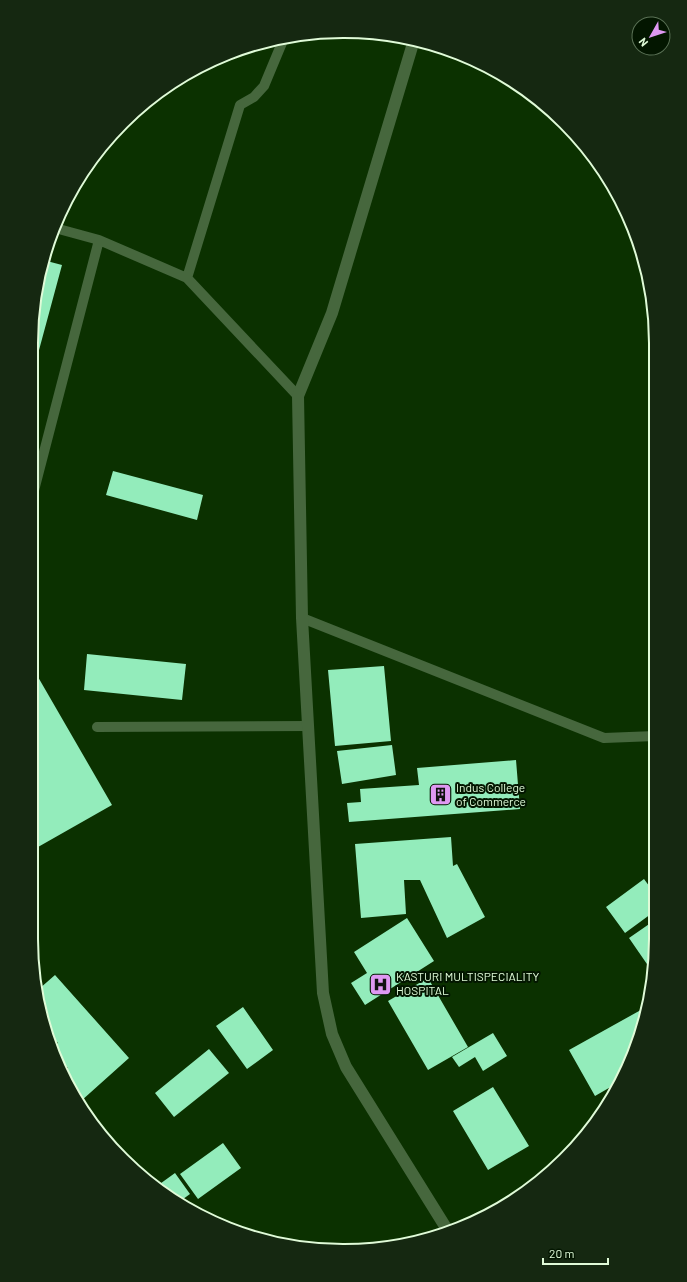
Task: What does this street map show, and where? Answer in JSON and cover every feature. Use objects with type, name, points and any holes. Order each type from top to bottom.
[{"type":"street","points":[[412,46],[332,313],[298,396],[302,618],[323,993],[332,1034],[346,1067],[445,1227]]},
{"type":"lane","points":[[187,278],[240,104],[254,97],[264,86],[281,45]]},
{"type":"lane","points":[[60,229],[99,240],[187,278],[298,396]]},
{"type":"lane","points":[[38,479],[99,240]]},
{"type":"lane","points":[[302,618],[604,738],[649,736]]},
{"type":"lane","points":[[97,727],[308,726]]},
{"type":"building","points":[[49,262],[62,265],[38,354],[41,304],[48,264]]},
{"type":"building","points":[[113,471],[203,495],[197,520],[106,495]]},
{"type":"building","points":[[87,654],[186,664],[182,700],[84,690]]},
{"type":"building","points":[[384,666],[391,741],[335,746],[328,670]]},
{"type":"building","points":[[38,677],[112,805],[38,847]]},
{"type":"building","points":[[392,745],[396,775],[342,784],[337,751]]},
{"type":"building","name":"Indus College of Commerce","points":[[516,760],[520,809],[349,822],[347,803],[361,802],[360,789],[419,785],[417,768]]},
{"type":"building","points":[[451,837],[453,866],[457,864],[485,917],[447,938],[420,880],[404,880],[406,914],[361,918],[355,844]]},
{"type":"building","points":[[644,879],[649,886],[649,915],[625,933],[606,907]]},
{"type":"building","points":[[407,918],[434,961],[365,1005],[351,983],[367,973],[354,952]]},
{"type":"building","points":[[649,924],[647,965],[629,938]]},
{"type":"building","points":[[55,975],[129,1058],[84,1099],[70,1074],[57,1044],[58,1043],[54,1037],[48,1018],[42,986]]},
{"type":"building","points":[[428,978],[468,1047],[428,1070],[388,1001]]},
{"type":"building","points":[[243,1007],[273,1050],[247,1069],[216,1026]]},
{"type":"building","points":[[641,1010],[626,1055],[610,1087],[595,1096],[569,1050]]},
{"type":"building","points":[[493,1033],[507,1056],[483,1071],[475,1057],[459,1067],[452,1057]]},
{"type":"building","points":[[209,1049],[229,1073],[174,1117],[155,1093]]},
{"type":"building","points":[[493,1087],[529,1146],[488,1170],[453,1111]]},
{"type":"building","points":[[223,1143],[241,1168],[198,1199],[180,1174]]},
{"type":"building","points":[[175,1173],[190,1194],[184,1199],[161,1183]]},
{"type":"place","name":"Indus College of Commerce","points":[[440,795]]},
{"type":"place","name":"KASTURI MULTISPECIALITY HOSPITAL","points":[[380,984]]}]
